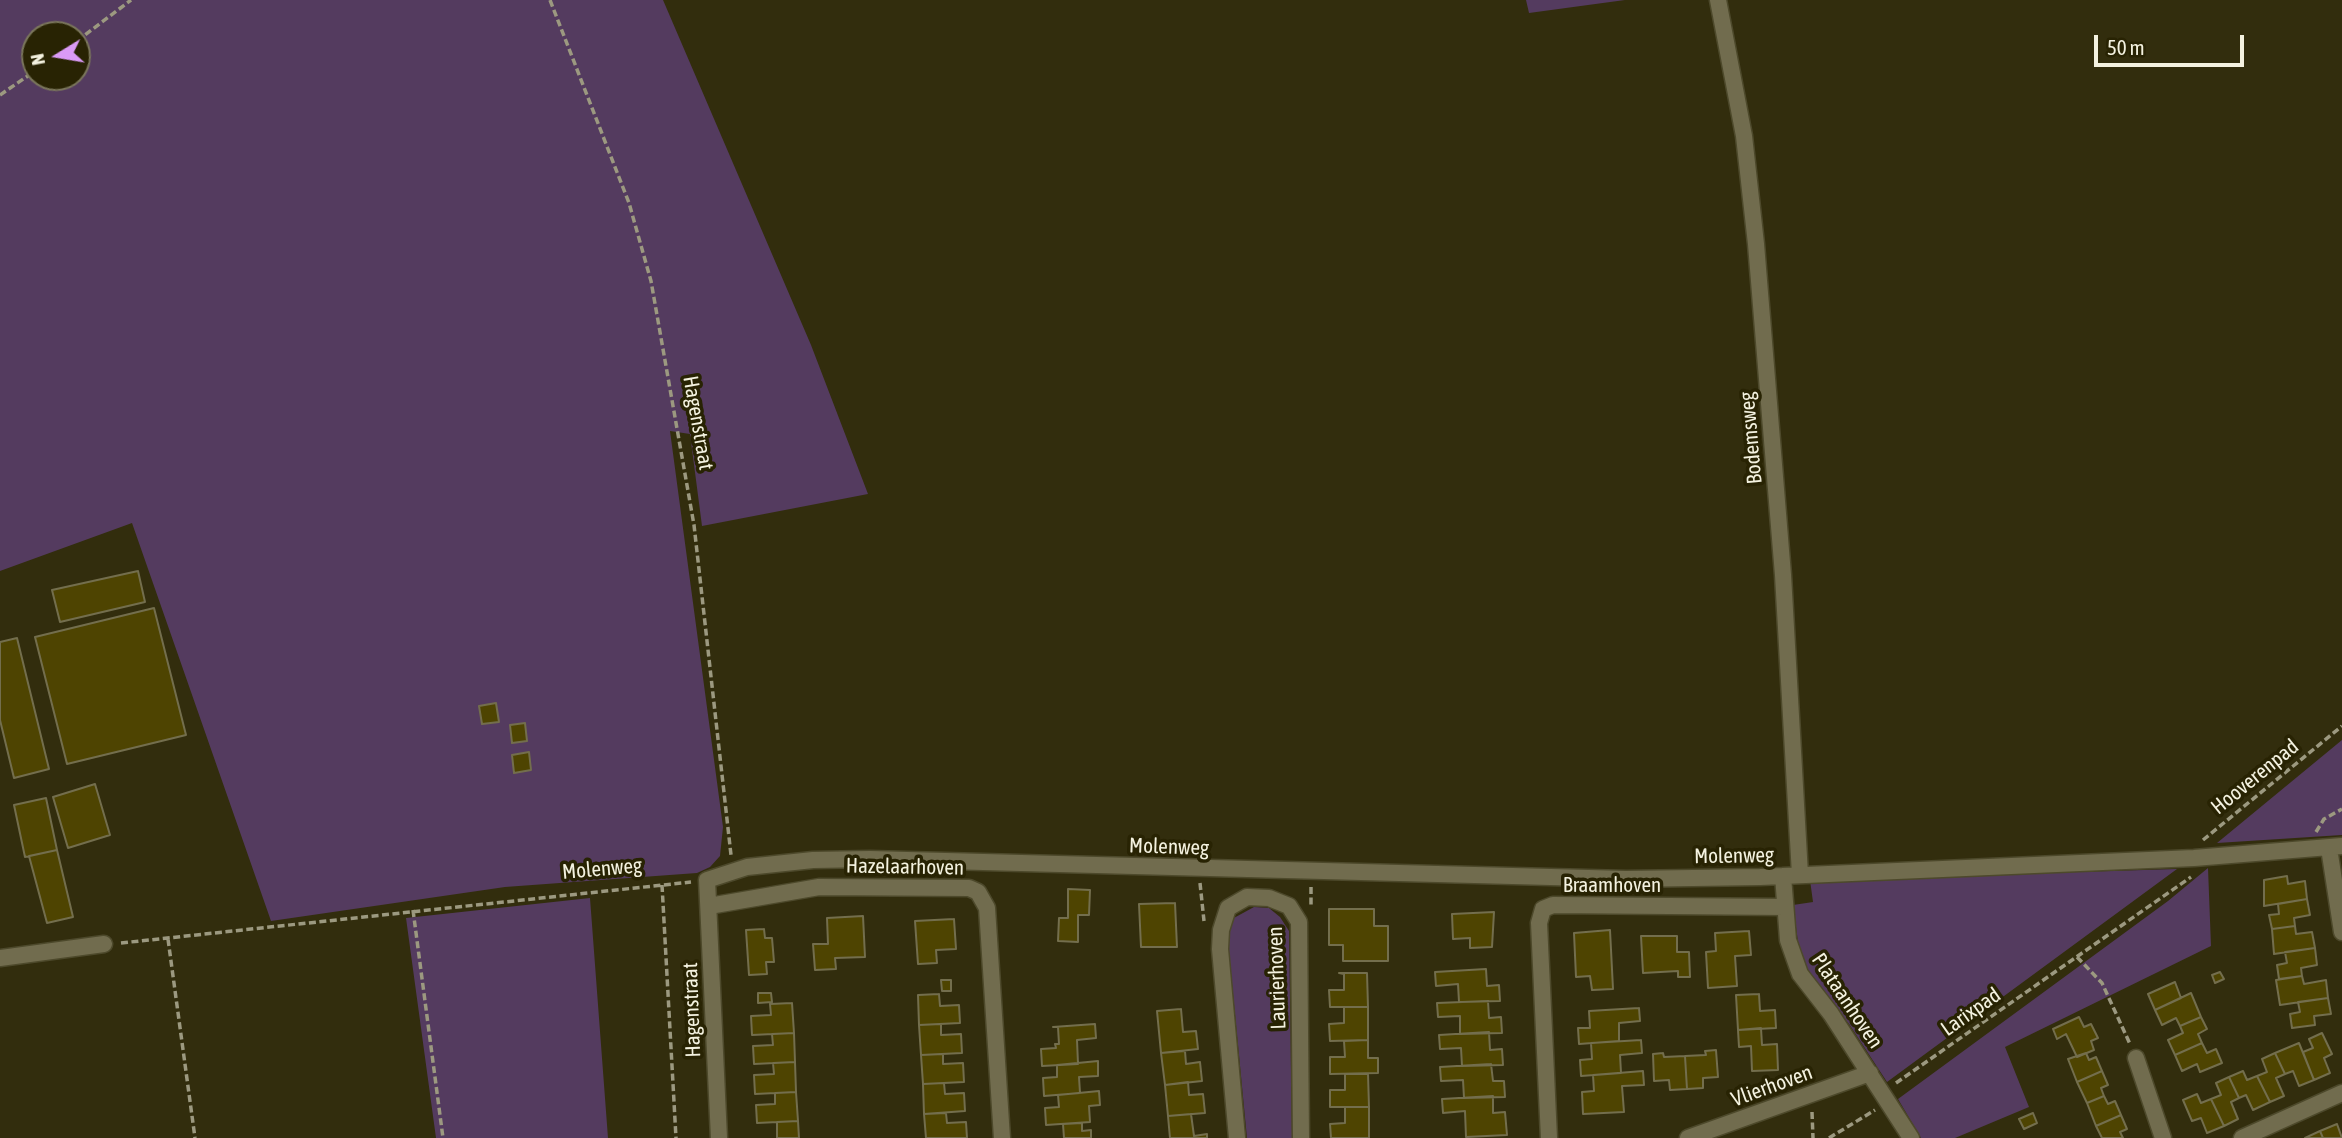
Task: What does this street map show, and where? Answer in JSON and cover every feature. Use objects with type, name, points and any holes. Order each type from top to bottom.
[{"type":"street","name":"Bodemsweg","points":[[1717,0],[1744,136],[1756,244],[1783,575],[1800,875]]},
{"type":"street","name":"Molenweg","points":[[707,880],[771,863],[870,859],[1626,879],[1783,876],[2200,858],[2329,848]]},
{"type":"street","points":[[2329,848],[2342,932]]},
{"type":"street","name":"Plataanhoven","points":[[1783,876],[1788,940],[1800,974],[1831,1014],[1911,1138]]},
{"type":"street","name":"Hagenstraat","points":[[707,880],[719,1138]]},
{"type":"street","name":"Hazelaarhoven","points":[[709,906],[819,887],[969,888],[978,892],[987,908],[1002,1138]]},
{"type":"street","name":"Laurierhoven","points":[[1237,1138],[1220,948],[1221,930],[1228,908],[1247,897],[1269,898],[1289,906],[1299,922],[1301,1138]]},
{"type":"street","name":"Braamhoven","points":[[1549,1138],[1539,923],[1543,909],[1553,905],[1785,907]]},
{"type":"street","points":[[0,958],[104,944]]},
{"type":"street","points":[[2136,1058],[2162,1138]]},
{"type":"street","name":"Vlierhoven","points":[[1688,1138],[1870,1073]]},
{"type":"street","points":[[2242,1138],[2342,1093]]},
{"type":"path","points":[[91,30],[131,0]]},
{"type":"path","name":"Hagenstraat","points":[[550,0],[629,203],[651,281],[694,525],[733,871]]},
{"type":"path","points":[[0,95],[21,81]]},
{"type":"path","name":"Hooverenpad","points":[[2200,858],[2201,841],[2342,726]]},
{"type":"path","points":[[2329,848],[2316,835],[2320,824],[2329,815],[2342,809]]},
{"type":"path","name":"Larixpad","points":[[1829,1138],[1887,1098],[1892,1085],[2191,877],[2200,864],[2200,858]]},
{"type":"path","points":[[1199,869],[1205,931],[1220,948]]},
{"type":"path","name":"Molenweg","points":[[104,944],[707,880]]},
{"type":"path","points":[[662,884],[676,1138]]},
{"type":"path","points":[[413,910],[443,1138]]},
{"type":"path","points":[[168,939],[195,1138]]},
{"type":"path","points":[[2077,957],[2102,983],[2136,1058]]},
{"type":"shaded area","points":[[0,0],[663,0],[811,345],[868,494],[702,526],[690,434],[670,431],[723,827],[720,856],[710,867],[697,873],[505,887],[271,921],[132,523],[0,571]]},
{"type":"shaded area","points":[[1526,0],[1625,0],[1529,13]]},
{"type":"shaded area","points":[[2342,740],[2342,835],[2217,843]]},
{"type":"shaded area","points":[[2208,868],[2211,946],[2005,1047],[2029,1107],[1955,1138],[1921,1138],[1898,1099],[2168,901]]},
{"type":"shaded area","points":[[2177,869],[1887,1082],[1849,1024],[1810,978],[1800,957],[1793,905],[1813,902],[1810,880]]},
{"type":"shaded area","points":[[590,898],[608,1138],[436,1138],[406,918]]},
{"type":"shaded area","points":[[1254,907],[1269,908],[1280,917],[1289,931],[1292,1138],[1247,1138],[1227,932],[1232,919]]},
{"type":"building","points":[[138,571],[145,602],[60,622],[52,590]]},
{"type":"building","points":[[154,608],[186,735],[67,764],[35,637]]},
{"type":"building","points":[[17,638],[49,769],[14,778],[0,720],[0,642]]},
{"type":"building","points":[[496,703],[499,722],[482,724],[479,706]]},
{"type":"building","points":[[525,723],[527,741],[512,743],[510,725]]},
{"type":"building","points":[[529,752],[531,770],[514,773],[512,755]]},
{"type":"building","points":[[95,784],[110,835],[68,848],[53,797]]},
{"type":"building","points":[[46,798],[57,850],[25,857],[14,805]]},
{"type":"building","points":[[57,850],[73,917],[47,923],[29,856]]},
{"type":"building","points":[[2287,876],[2288,884],[2305,881],[2307,899],[2264,906],[2264,880]]},
{"type":"building","points":[[1068,889],[1090,890],[1089,915],[1078,915],[1078,942],[1058,941],[1059,918],[1068,918]]},
{"type":"building","points":[[2307,899],[2310,915],[2294,918],[2295,926],[2272,929],[2269,915],[2279,914],[2278,904]]},
{"type":"building","points":[[1175,903],[1177,947],[1141,947],[1139,904]]},
{"type":"building","points":[[1329,909],[1374,909],[1374,926],[1388,926],[1388,961],[1343,961],[1343,945],[1329,945]]},
{"type":"building","points":[[1494,912],[1492,947],[1470,948],[1470,938],[1453,939],[1452,914]]},
{"type":"building","points":[[863,916],[865,957],[835,958],[836,969],[815,970],[813,944],[828,944],[827,918]]},
{"type":"building","points":[[954,919],[956,949],[936,950],[937,963],[918,964],[915,921]]},
{"type":"building","points":[[2295,926],[2296,934],[2312,932],[2315,948],[2274,954],[2272,929]]},
{"type":"building","points":[[764,929],[765,938],[772,938],[774,962],[766,962],[767,974],[749,975],[746,930]]},
{"type":"building","points":[[1610,930],[1613,989],[1592,990],[1590,976],[1576,977],[1574,933]]},
{"type":"building","points":[[1749,931],[1751,955],[1735,956],[1737,986],[1708,988],[1706,952],[1716,951],[1715,933]]},
{"type":"building","points":[[1641,936],[1677,936],[1677,952],[1689,952],[1690,977],[1678,977],[1678,971],[1643,973]]},
{"type":"building","points":[[2315,948],[2317,965],[2301,968],[2302,976],[2279,979],[2277,965],[2287,963],[2285,952]]},
{"type":"building","points":[[1486,969],[1487,986],[1499,985],[1500,1001],[1459,1002],[1458,984],[1436,986],[1435,972]]},
{"type":"building","points":[[2220,972],[2224,979],[2215,983],[2212,975]]},
{"type":"building","points":[[1339,973],[1367,973],[1368,1007],[1330,1007],[1329,990],[1344,990],[1344,974]]},
{"type":"building","points":[[2302,976],[2304,984],[2326,980],[2328,998],[2280,1005],[2276,980]]},
{"type":"building","points":[[941,980],[951,980],[951,991],[942,991]]},
{"type":"building","points":[[2175,982],[2181,998],[2155,1010],[2148,994]]},
{"type":"building","points":[[758,993],[771,993],[772,1002],[758,1003]]},
{"type":"building","points":[[2191,993],[2201,1017],[2180,1026],[2176,1018],[2162,1025],[2155,1010]]},
{"type":"building","points":[[939,994],[940,1006],[959,1005],[960,1023],[919,1025],[918,995]]},
{"type":"building","points":[[1759,994],[1760,1011],[1775,1010],[1776,1028],[1738,1030],[1736,995]]},
{"type":"building","points":[[2328,998],[2331,1014],[2314,1016],[2315,1025],[2292,1028],[2290,1014],[2300,1012],[2298,1002]]},
{"type":"building","points":[[1488,1001],[1489,1018],[1501,1017],[1502,1033],[1460,1034],[1460,1016],[1438,1017],[1437,1003]]},
{"type":"building","points":[[792,1003],[794,1033],[752,1035],[751,1016],[771,1015],[770,1004]]},
{"type":"building","points":[[1344,1007],[1368,1007],[1368,1040],[1330,1041],[1329,1024],[1344,1023]]},
{"type":"building","points":[[1639,1008],[1640,1021],[1619,1023],[1619,1041],[1579,1044],[1578,1028],[1590,1028],[1589,1011]]},
{"type":"building","points":[[1181,1009],[1183,1032],[1196,1031],[1198,1049],[1161,1053],[1157,1011]]},
{"type":"building","points":[[2079,1017],[2084,1027],[2091,1024],[2098,1038],[2091,1041],[2094,1050],[2077,1057],[2066,1034],[2057,1039],[2053,1029]]},
{"type":"building","points":[[2201,1017],[2207,1029],[2198,1034],[2202,1043],[2175,1055],[2168,1040],[2183,1033],[2180,1026]]},
{"type":"building","points":[[941,1024],[941,1035],[961,1034],[962,1053],[921,1055],[919,1025]]},
{"type":"building","points":[[1095,1024],[1096,1038],[1077,1040],[1078,1064],[1042,1066],[1041,1049],[1056,1048],[1055,1044],[1059,1044],[1058,1027],[1053,1027]]},
{"type":"building","points":[[1761,1028],[1762,1045],[1777,1044],[1778,1070],[1752,1071],[1751,1046],[1739,1047],[1738,1030]]},
{"type":"building","points":[[1489,1032],[1490,1050],[1502,1049],[1503,1065],[1462,1066],[1461,1048],[1440,1049],[1439,1035]]},
{"type":"building","points":[[794,1033],[795,1062],[754,1064],[753,1046],[773,1045],[772,1034]]},
{"type":"building","points":[[2322,1033],[2332,1054],[2324,1058],[2330,1073],[2314,1080],[2303,1052],[2313,1048],[2309,1039]]},
{"type":"building","points":[[1368,1040],[1368,1058],[1378,1058],[1378,1073],[1330,1074],[1330,1057],[1345,1057],[1344,1041]]},
{"type":"building","points":[[1641,1040],[1642,1053],[1620,1055],[1621,1073],[1581,1076],[1580,1060],[1592,1059],[1591,1043]]},
{"type":"building","points":[[2202,1043],[2207,1053],[2216,1049],[2222,1063],[2200,1072],[2197,1064],[2182,1071],[2175,1055]]},
{"type":"building","points":[[2299,1043],[2314,1080],[2299,1086],[2293,1071],[2285,1074],[2275,1053]]},
{"type":"building","points":[[1716,1050],[1718,1077],[1703,1078],[1703,1088],[1687,1089],[1685,1056],[1706,1055],[1705,1051]]},
{"type":"building","points":[[1185,1051],[1186,1064],[1200,1062],[1202,1081],[1165,1085],[1161,1053]]},
{"type":"building","points":[[1663,1053],[1664,1057],[1685,1056],[1687,1089],[1670,1090],[1669,1080],[1654,1081],[1653,1054]]},
{"type":"building","points":[[2086,1053],[2089,1060],[2096,1057],[2102,1071],[2077,1082],[2068,1059]]},
{"type":"building","points":[[2275,1053],[2285,1074],[2276,1078],[2284,1096],[2270,1102],[2257,1076],[2267,1072],[2262,1059]]},
{"type":"building","points":[[943,1054],[943,1064],[963,1063],[964,1082],[923,1084],[921,1055]]},
{"type":"building","points":[[1098,1061],[1098,1076],[1079,1077],[1080,1093],[1044,1096],[1043,1078],[1057,1077],[1057,1065]]},
{"type":"building","points":[[795,1062],[796,1092],[755,1094],[754,1075],[774,1074],[773,1063]]},
{"type":"building","points":[[1491,1064],[1493,1081],[1504,1081],[1505,1097],[1464,1098],[1463,1080],[1441,1081],[1440,1067]]},
{"type":"building","points":[[1643,1071],[1644,1085],[1622,1086],[1624,1112],[1583,1114],[1582,1092],[1594,1091],[1593,1075]]},
{"type":"building","points":[[2102,1071],[2108,1085],[2101,1088],[2104,1096],[2087,1103],[2077,1082]]},
{"type":"building","points":[[2243,1071],[2247,1080],[2257,1076],[2270,1102],[2253,1110],[2246,1095],[2239,1098],[2229,1077]]},
{"type":"building","points":[[1345,1074],[1368,1074],[1369,1107],[1330,1107],[1330,1090],[1345,1090]]},
{"type":"building","points":[[2229,1077],[2239,1098],[2231,1102],[2238,1119],[2224,1126],[2211,1099],[2221,1095],[2216,1083]]},
{"type":"building","points":[[1188,1082],[1189,1095],[1203,1094],[1205,1113],[1168,1116],[1165,1085]]},
{"type":"building","points":[[944,1083],[945,1094],[964,1093],[965,1111],[924,1114],[923,1084]]},
{"type":"building","points":[[1099,1091],[1100,1105],[1089,1106],[1090,1122],[1046,1125],[1045,1108],[1059,1107],[1058,1095]]},
{"type":"building","points":[[796,1092],[798,1121],[757,1123],[756,1105],[775,1104],[775,1093]]},
{"type":"building","points":[[2197,1094],[2201,1103],[2211,1099],[2224,1126],[2207,1133],[2201,1118],[2192,1121],[2183,1100]]},
{"type":"building","points":[[1493,1096],[1493,1113],[1505,1112],[1507,1135],[1466,1137],[1465,1111],[1443,1113],[1442,1099]]},
{"type":"building","points":[[2104,1096],[2108,1104],[2115,1101],[2121,1115],[2096,1126],[2087,1103]]},
{"type":"building","points":[[1345,1107],[1369,1107],[1369,1138],[1331,1138],[1330,1124],[1345,1123]]},
{"type":"building","points":[[946,1113],[947,1123],[966,1122],[967,1138],[926,1138],[924,1114]]},
{"type":"building","points":[[2033,1113],[2037,1123],[2024,1129],[2019,1119]]},
{"type":"building","points":[[1191,1114],[1194,1136],[1207,1134],[1207,1138],[1170,1138],[1168,1116]]},
{"type":"building","points":[[2121,1115],[2127,1129],[2120,1132],[2123,1138],[2102,1138],[2096,1126]]},
{"type":"building","points":[[798,1121],[799,1138],[777,1138],[777,1122]]},
{"type":"building","points":[[1082,1123],[1082,1131],[1091,1130],[1091,1138],[1064,1138],[1063,1124]]},
{"type":"building","points":[[2337,1124],[2342,1138],[2323,1138],[2320,1131]]},
{"type":"building","points":[[2320,1131],[2323,1138],[2305,1138]]}]
